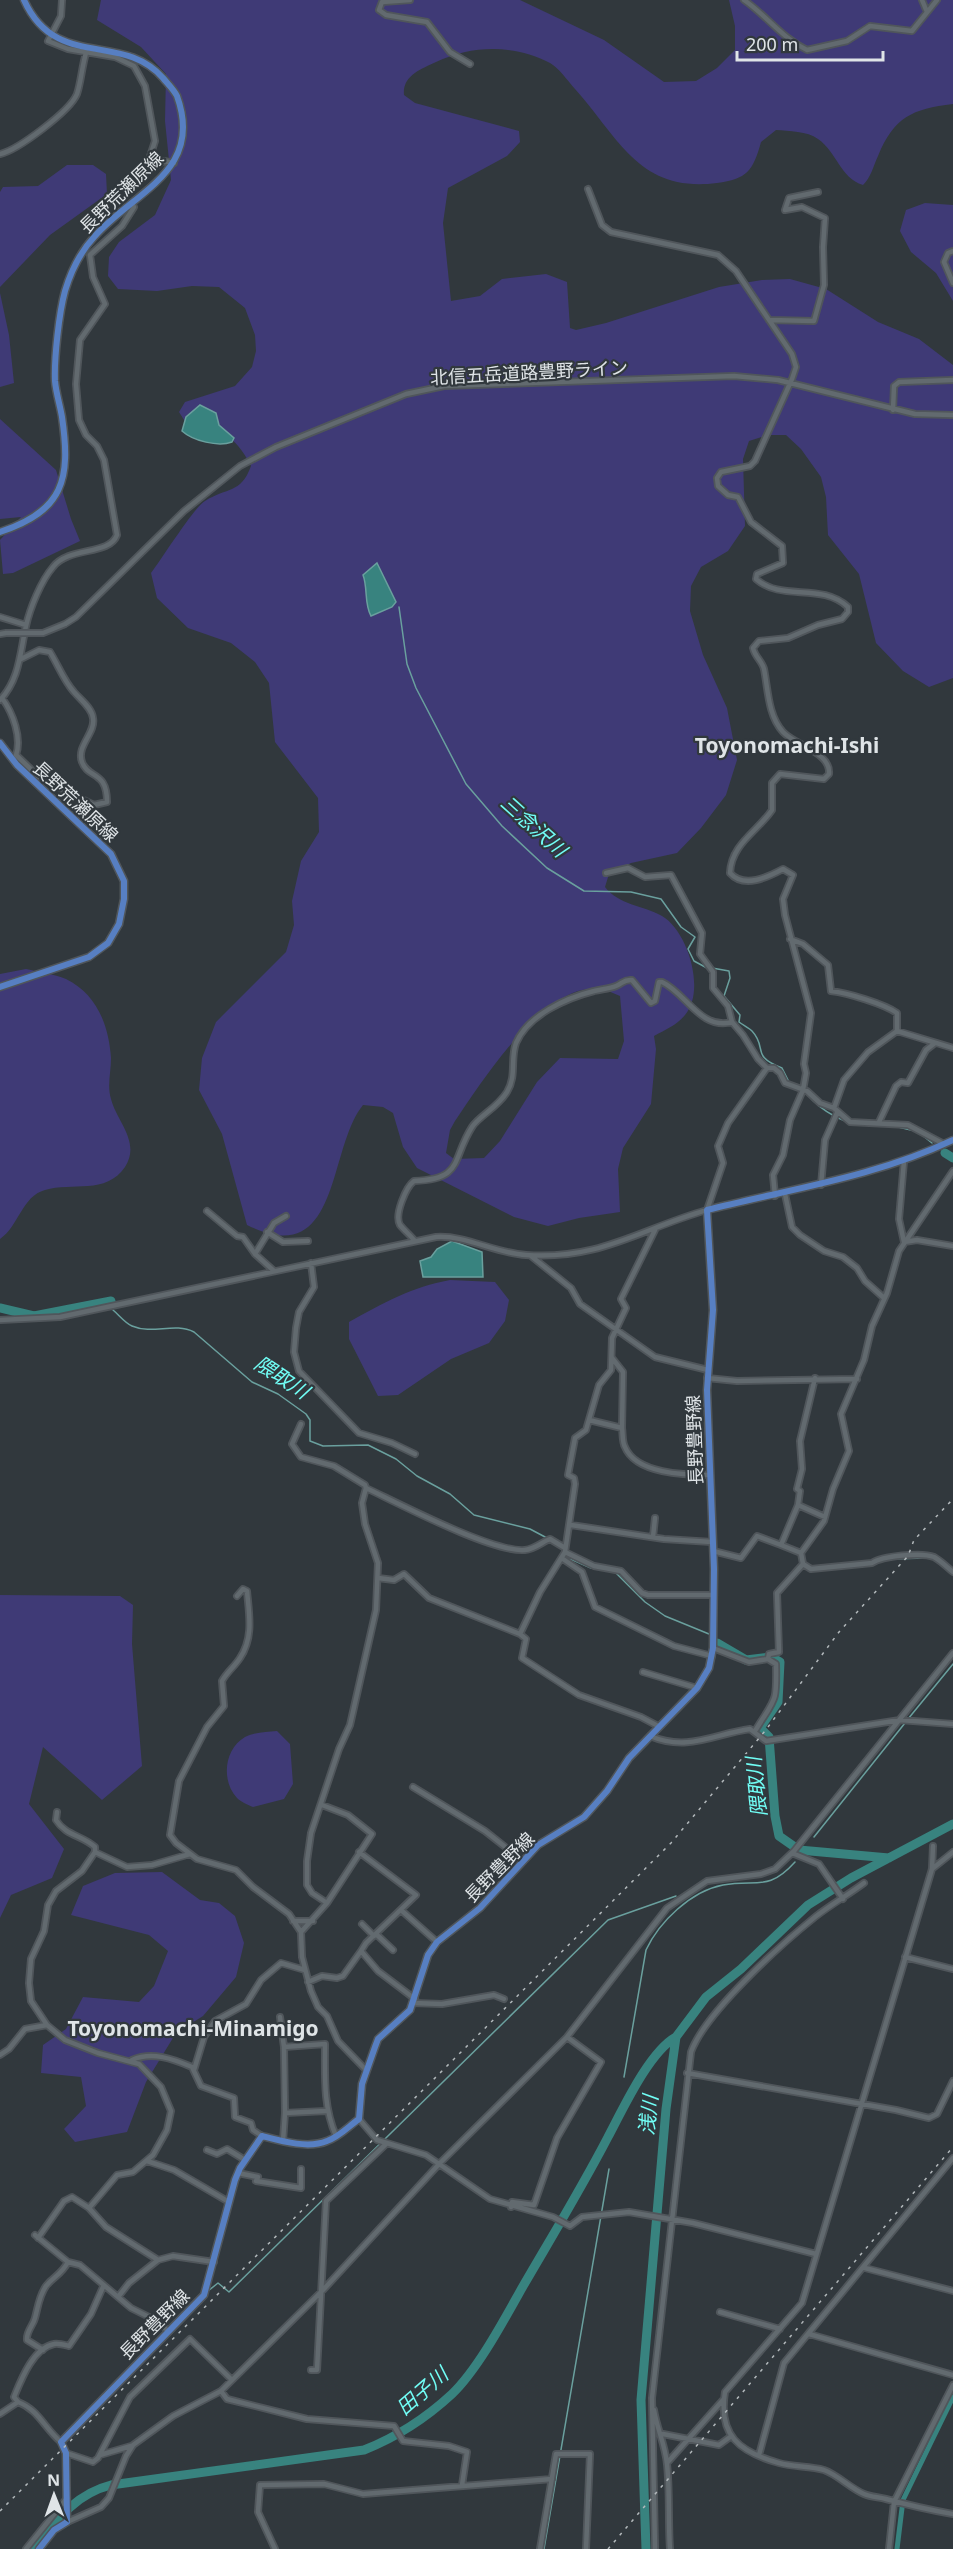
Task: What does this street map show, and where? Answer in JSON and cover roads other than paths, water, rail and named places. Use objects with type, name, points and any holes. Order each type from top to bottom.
[{"type":"main road","name":"長野荒瀬原線","points":[[0,532],[23,525],[39,515],[55,497],[65,473],[67,456],[55,381],[62,302],[71,272],[84,249],[96,235],[174,163],[180,147],[184,124],[176,94],[158,72],[146,63],[126,55],[83,48],[51,35],[39,25],[24,0]]},
{"type":"main road","name":"長野荒瀬原線","points":[[0,743],[111,854],[124,881],[124,899],[119,924],[108,943],[89,957],[0,987]]},
{"type":"main road","points":[[707,1210],[775,1197],[821,1185],[904,1161],[953,1140]]},
{"type":"main road","name":"長野豊野線","points":[[359,2119],[366,2070],[378,2039],[404,2017],[414,2001],[428,1955],[437,1942],[480,1908],[538,1845],[584,1817],[607,1791],[629,1758],[697,1688],[707,1673],[713,1648],[713,1551],[707,1378],[713,1310],[707,1210]]},
{"type":"main road","points":[[262,2136],[313,2144],[327,2142],[359,2119]]},
{"type":"main road","name":"長野豊野線","points":[[61,2442],[204,2295],[238,2173],[262,2136]]},
{"type":"main road","points":[[39,2549],[54,2530],[67,2522],[66,2453],[61,2442]]},
{"type":"street","points":[[62,0],[61,16],[48,41],[86,53],[114,57],[134,66],[145,86],[155,141],[146,169],[149,171],[164,161],[174,163]]},
{"type":"street","points":[[410,0],[382,2],[379,10],[387,15],[427,22],[450,52],[470,64]]},
{"type":"street","points":[[744,0],[768,18],[787,39],[807,50],[848,41],[870,26],[912,31],[937,0]]},
{"type":"street","points":[[922,0],[927,12]]},
{"type":"street","points":[[0,153],[25,142],[72,102],[78,92],[86,53]]},
{"type":"street","points":[[588,189],[604,229],[712,252],[736,271],[795,361],[790,383],[755,461],[750,466],[721,472],[717,482],[720,490],[738,497],[754,526],[773,537],[782,546],[783,563],[757,573],[756,579],[770,589],[786,592],[811,591],[848,607],[847,614],[842,619],[818,625],[788,638],[759,641],[753,648],[763,668],[772,708],[782,731],[825,758],[830,766],[829,774],[824,779],[780,774],[772,783],[772,810],[736,850],[731,860],[730,873],[743,880],[768,878],[783,869],[792,872],[783,899],[790,939],[811,1012],[803,1090],[790,1120],[783,1155],[773,1175],[775,1197]]},
{"type":"street","points":[[769,320],[814,321],[824,285],[822,248],[825,218],[802,207],[785,210],[789,198],[818,192]]},
{"type":"street","points":[[21,659],[39,650],[50,652],[70,687],[91,711],[93,723],[81,756],[82,764],[102,780],[107,789],[107,802],[94,805],[38,776],[13,757],[18,747],[16,731],[10,710],[1,699],[21,659],[26,625],[46,579],[61,558],[105,548],[117,535],[104,460],[97,446],[86,435],[79,420],[75,384],[80,340],[105,304],[93,278],[90,255],[122,226],[134,207],[132,203]]},
{"type":"street","points":[[953,251],[948,254],[944,262],[953,283]]},
{"type":"street","name":"北信五岳道路豊野ライン","points":[[3,633],[43,633],[65,624],[76,617],[184,511],[240,466],[276,447],[406,394],[444,386],[734,376],[790,383],[892,410],[915,414],[953,415]]},
{"type":"street","points":[[892,410],[894,386],[898,382],[953,380]]},
{"type":"street","points":[[0,617],[26,625]]},
{"type":"street","points":[[606,873],[628,868],[645,877],[671,875],[702,933],[700,954],[713,972],[713,988],[728,1006],[732,1022],[758,1059],[767,1068],[774,1068],[780,1073],[785,1083],[803,1090],[850,1122],[879,1122],[917,1127],[944,1144]]},
{"type":"street","points":[[790,939],[803,944],[828,965],[831,990],[856,995],[862,1000],[891,1008],[897,1013],[897,1031]]},
{"type":"street","points":[[414,1239],[400,1225],[398,1218],[410,1186],[414,1181],[438,1179],[450,1171],[472,1127],[489,1114],[508,1091],[513,1075],[514,1049],[518,1040],[534,1020],[547,1011],[577,996],[616,986],[626,979],[632,980],[651,1003],[655,1001],[659,982],[662,982],[706,1018],[726,1024],[732,1022]]},
{"type":"street","points":[[897,1031],[953,1048]]},
{"type":"street","points":[[821,1185],[825,1140],[836,1113],[844,1080],[868,1052],[897,1031]]},
{"type":"street","points":[[879,1122],[896,1086],[901,1082],[908,1083],[926,1050],[935,1043]]},
{"type":"street","points":[[0,1320],[60,1317],[414,1239],[448,1236],[488,1249],[530,1256],[575,1255],[603,1249],[707,1210],[723,1163],[718,1146],[728,1123],[767,1068]]},
{"type":"street","points":[[904,1161],[899,1219],[904,1242]]},
{"type":"street","points":[[953,1171],[912,1234],[904,1242],[857,1379],[841,1414],[849,1451],[832,1489],[825,1517],[801,1553],[803,1564],[811,1569],[872,1563],[879,1558],[925,1554],[936,1558],[953,1572]]},
{"type":"street","points":[[785,1194],[792,1227],[824,1251],[843,1257],[857,1268],[865,1281],[884,1298]]},
{"type":"street","points":[[207,1211],[243,1237],[255,1254],[274,1271]]},
{"type":"street","points":[[255,1254],[267,1232],[279,1218],[286,1216]]},
{"type":"street","points":[[520,1634],[544,1585],[563,1559],[566,1550],[575,1484],[574,1478],[568,1475],[574,1437],[586,1430],[599,1385],[611,1370],[615,1330],[626,1308],[621,1299],[655,1229]]},
{"type":"street","points":[[267,1232],[283,1242],[308,1241]]},
{"type":"street","points":[[904,1242],[917,1240],[953,1246]]},
{"type":"street","points":[[530,1256],[571,1288],[580,1304],[655,1357],[708,1370]]},
{"type":"street","points":[[311,1263],[314,1287],[299,1312],[294,1336],[297,1367],[358,1433],[392,1443],[415,1454]]},
{"type":"street","points":[[612,1358],[623,1372],[622,1428],[625,1448],[645,1468],[663,1470],[674,1475],[710,1475]]},
{"type":"street","points":[[707,1378],[737,1381],[857,1379]]},
{"type":"street","points":[[781,1545],[798,1505],[800,1491],[797,1489],[802,1468],[800,1441],[815,1378]]},
{"type":"street","points":[[589,1420],[622,1428]]},
{"type":"street","points":[[301,1424],[292,1444],[302,1457],[334,1466],[365,1485],[366,1488],[441,1523],[504,1548],[531,1549],[550,1539],[594,1566],[621,1571],[642,1593],[648,1595],[713,1595]]},
{"type":"street","points":[[327,1903],[312,1893],[307,1885],[311,1833],[339,1749],[350,1725],[376,1610],[378,1578],[376,1556],[365,1524],[363,1496],[366,1488]]},
{"type":"street","points":[[798,1505],[825,1517]]},
{"type":"street","points":[[653,1537],[655,1518]]},
{"type":"street","points":[[571,1526],[712,1542]]},
{"type":"street","points":[[713,1551],[741,1558],[757,1536],[801,1553]]},
{"type":"street","points":[[563,1559],[582,1572],[591,1603],[595,1607],[674,1646],[712,1656]]},
{"type":"street","points":[[713,1648],[749,1662],[779,1652],[777,1593],[803,1564]]},
{"type":"street","points":[[378,1578],[394,1580],[404,1574],[429,1598],[520,1634],[526,1639],[522,1658],[553,1676],[558,1683],[579,1695],[640,1717],[658,1726]]},
{"type":"street","points":[[237,1596],[243,1589],[248,1591],[250,1633],[248,1642],[222,1681],[224,1706],[207,1728],[179,1781],[170,1827],[172,1838],[202,1862],[236,1870],[253,1887],[282,1908],[293,1921],[301,1932],[305,1970],[318,2007],[327,2016],[338,2041],[366,2070]]},
{"type":"street","points":[[100,2455],[134,2445],[173,2416],[221,2391],[323,2290],[440,2163],[567,2037],[667,1908],[707,1881],[761,1874],[775,1869],[793,1852],[953,1653]]},
{"type":"street","points":[[755,1731],[774,1703],[777,1694],[776,1664],[768,1657]]},
{"type":"street","points":[[643,1672],[697,1688]]},
{"type":"street","points":[[650,1736],[676,1743],[719,1738],[748,1729],[769,1741],[900,1720],[953,1724]]},
{"type":"street","points":[[413,1787],[486,1831],[523,1861]]},
{"type":"street","points":[[301,1932],[314,1921],[372,1834],[348,1815],[322,1805]]},
{"type":"street","points":[[57,1812],[56,1820],[59,1826],[68,1833],[92,1843],[95,1846],[95,1852],[82,1871],[56,1891],[48,1905],[41,1939],[33,1951],[29,1993],[31,2001],[47,2025],[76,2046],[132,2060],[156,2081],[171,2111],[167,2130],[147,2161],[132,2172],[117,2175],[89,2208]]},
{"type":"street","points":[[933,1846],[932,1869],[802,2303],[725,2392],[723,2418],[730,2437],[741,2446],[777,2463],[824,2470],[861,2493],[899,2504],[953,2514]]},
{"type":"street","points":[[95,1852],[127,1867],[152,1865],[190,1854]]},
{"type":"street","points":[[308,1982],[322,1976],[337,1978],[343,1976],[375,1935],[416,1895],[359,1852]]},
{"type":"street","points":[[793,1852],[819,1864],[843,1898]]},
{"type":"street","points":[[932,1869],[953,1852]]},
{"type":"street","points":[[656,2549],[652,2398],[687,2073],[694,2044],[709,2019],[816,1916],[864,1883]]},
{"type":"street","points":[[401,1910],[437,1942]]},
{"type":"street","points":[[293,1921],[314,1921]]},
{"type":"street","points":[[362,1924],[393,1950]]},
{"type":"street","points":[[361,1951],[378,1971],[414,2001],[442,2004],[494,1995],[504,1999]]},
{"type":"street","points":[[904,1957],[953,1969]]},
{"type":"street","points":[[194,2070],[204,2037],[215,2021],[246,2004],[261,1980],[281,1963],[305,1970]]},
{"type":"street","points":[[280,2017],[284,2047],[283,2141]]},
{"type":"street","points":[[0,2055],[9,2049],[25,2029],[47,2025]]},
{"type":"street","points":[[511,2206],[512,2202],[534,2205],[556,2138],[601,2062],[567,2037]]},
{"type":"street","points":[[284,2047],[338,2041]]},
{"type":"street","points":[[325,2044],[326,2111],[336,2136]]},
{"type":"street","points":[[132,2060],[143,2057],[173,2059],[194,2070],[201,2086],[234,2098],[235,2117],[251,2123],[253,2130],[262,2136]]},
{"type":"street","points":[[687,2073],[862,2106],[896,2109],[929,2118],[937,2114],[953,2081]]},
{"type":"street","points":[[285,2113],[326,2111]]},
{"type":"street","points":[[359,2119],[377,2140],[426,2155],[490,2199],[554,2218],[568,2225],[582,2217],[629,2212],[816,2254]]},
{"type":"street","points":[[310,2370],[317,2370],[326,2201],[386,2144]]},
{"type":"street","points":[[207,2150],[217,2154],[226,2149],[245,2160]]},
{"type":"street","points":[[759,2455],[784,2363],[865,2268],[953,2158]]},
{"type":"street","points":[[147,2161],[174,2170],[229,2202]]},
{"type":"street","points":[[238,2173],[258,2177],[256,2181],[301,2188],[301,2169]]},
{"type":"street","points":[[158,2260],[106,2227],[89,2208],[72,2197],[64,2201],[37,2236],[68,2262],[80,2265],[103,2287],[167,2331]]},
{"type":"street","points":[[118,2297],[129,2283],[158,2260],[173,2256],[214,2262]]},
{"type":"street","points":[[43,2350],[27,2340],[27,2334],[34,2320],[37,2303],[46,2287],[59,2277],[68,2262]]},
{"type":"street","points":[[865,2268],[953,2291]]},
{"type":"street","points":[[61,2442],[49,2432],[40,2416],[30,2406],[18,2403],[14,2397],[23,2374],[43,2350],[55,2344],[69,2346],[91,2314],[103,2287]]},
{"type":"street","points":[[720,2312],[780,2329]]},
{"type":"street","points":[[809,2334],[953,2375]]},
{"type":"street","points":[[66,2453],[87,2462],[93,2462],[100,2455],[130,2397],[190,2339],[232,2380]]},
{"type":"street","points":[[889,2549],[899,2504],[953,2385]]},
{"type":"street","points":[[221,2391],[227,2399],[307,2420],[341,2421],[397,2429],[404,2441],[450,2446],[467,2452],[462,2486]]},
{"type":"street","points":[[652,2398],[657,2425],[663,2434],[667,2463],[670,2549]]},
{"type":"street","points":[[667,2463],[724,2399]]},
{"type":"street","points":[[0,2414],[18,2403]]},
{"type":"street","points":[[663,2434],[719,2445],[730,2437]]},
{"type":"street","points":[[67,2522],[101,2507],[115,2489],[134,2445]]},
{"type":"street","points":[[540,2549],[556,2454],[590,2454],[586,2549]]},
{"type":"street","points":[[275,2549],[258,2512],[260,2485],[324,2484],[363,2494],[552,2479]]},
{"type":"street","points":[[26,2549],[67,2500]]},
{"type":"waterway","name":"三念沢川","points":[[399,607],[407,664],[416,688],[466,784],[502,826],[547,868],[584,891],[631,892],[661,899],[681,927],[695,937],[688,949],[694,961],[707,968]]},
{"type":"waterway","name":"三念沢川","points":[[712,968],[729,971],[730,978],[724,996],[740,1015],[739,1022],[757,1037],[763,1056],[772,1064],[782,1068],[790,1084]]},
{"type":"waterway","name":"三念沢川","points":[[806,1093],[819,1106],[835,1116],[853,1123],[871,1125]]},
{"type":"waterway","name":"三念沢川","points":[[894,1126],[915,1131]]},
{"type":"waterway","name":"三念沢川","points":[[922,1135],[932,1143]]},
{"type":"waterway","name":"三念沢川","points":[[945,1153],[953,1158]]},
{"type":"waterway","name":"隈取川","points":[[0,1308],[34,1316],[111,1301]]},
{"type":"waterway","name":"隈取川","points":[[113,1310],[129,1325],[140,1328],[179,1328],[194,1332],[252,1382],[278,1394],[306,1414],[310,1420],[310,1441],[323,1446],[368,1445],[396,1459],[417,1476],[450,1494],[474,1515],[530,1529],[547,1538]]},
{"type":"waterway","name":"隈取川","points":[[566,1557],[591,1568],[610,1571]]},
{"type":"waterway","points":[[889,1559],[926,1558]]},
{"type":"waterway","name":"隈取川","points":[[615,1572],[645,1602],[665,1616],[709,1634]]},
{"type":"waterway","name":"隈取川","points":[[717,1643],[746,1660],[771,1657],[780,1662],[778,1702],[760,1728],[769,1737],[775,1816],[779,1836],[799,1850],[889,1858]]},
{"type":"waterway","points":[[908,1719],[953,1664]]},
{"type":"waterway","points":[[814,1837],[905,1723]]},
{"type":"waterway","name":"浅川","points":[[646,2549],[641,2400],[666,2109],[676,2037],[706,1997],[741,1969],[808,1905],[851,1878],[953,1824]]},
{"type":"waterway","points":[[624,2077],[646,1950],[659,1929],[677,1909],[711,1888],[769,1881],[786,1871],[795,1862]]},
{"type":"waterway","points":[[208,2291],[218,2283],[229,2292],[608,1920],[676,1896]]},
{"type":"waterway","name":"田子川","points":[[33,2549],[67,2510],[98,2489],[111,2485],[364,2450],[399,2433],[431,2411],[462,2384],[481,2358],[577,2194],[637,2082],[656,2055],[676,2037]]},
{"type":"waterway","points":[[544,2549],[609,2169]]},
{"type":"waterway","points":[[897,2549],[903,2500],[953,2397]]},
{"type":"railway","points":[[0,2511],[671,1843],[765,1731],[839,1632],[908,1556],[914,1540],[953,1499]]},
{"type":"railway","points":[[608,2549],[953,2147]]},
{"type":"district","name":"Toyonomachi-Ishi","points":[[787,745]]},
{"type":"district","name":"Toyonomachi-Minamigo","points":[[193,2028]]}]
